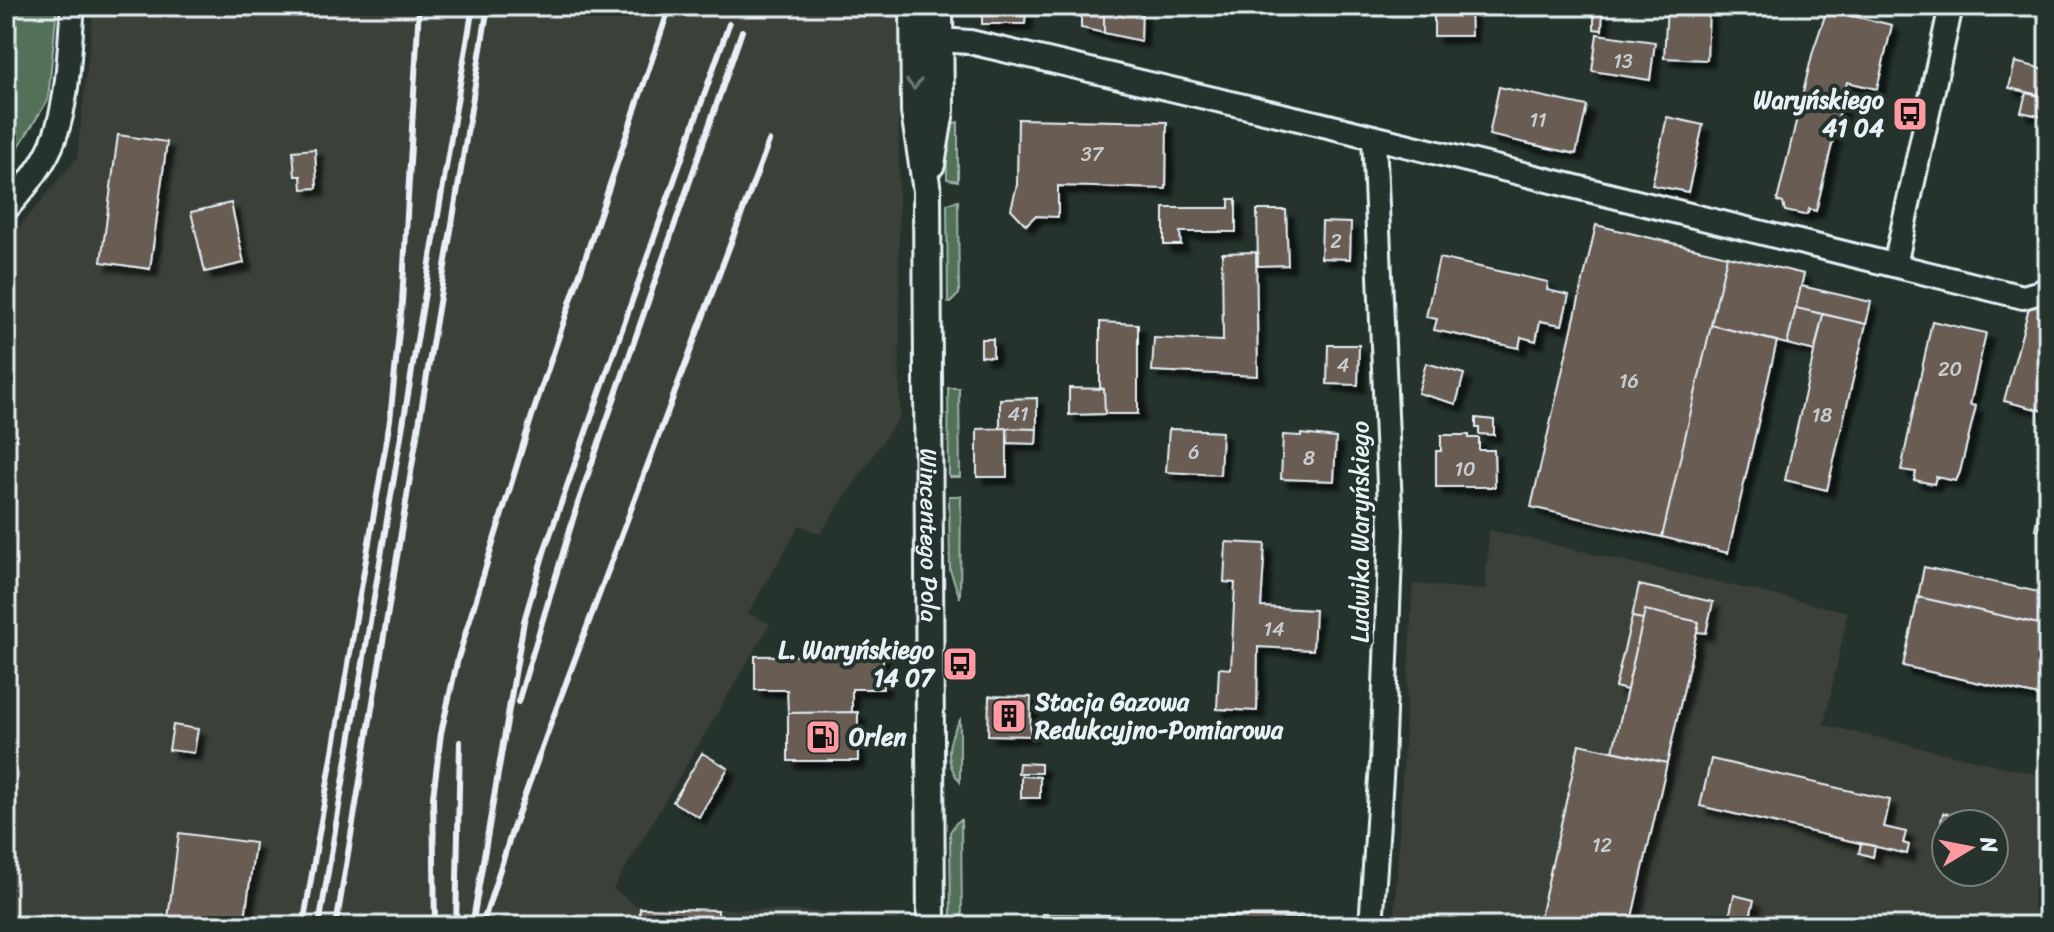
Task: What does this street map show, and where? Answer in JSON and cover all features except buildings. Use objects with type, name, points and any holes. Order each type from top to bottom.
[{"type":"street","points":[[6,209],[35,172],[54,139],[62,111],[73,6]]},
{"type":"street","name":"Wincentego Pola","points":[[927,191],[940,111],[939,6]]},
{"type":"street","points":[[1895,265],[1951,6]]},
{"type":"street","points":[[914,11],[920,28],[939,40],[970,42],[1374,137],[2023,297],[2048,290]]},
{"type":"street","name":"Wincentego Pola","points":[[914,11],[915,112],[927,191],[931,926]]},
{"type":"street","name":"Ludwika Waryńskiego","points":[[1371,926],[1382,763],[1391,530],[1374,137]]},
{"type":"shaded area","points":[[94,6],[898,6],[900,416],[820,534],[800,525],[748,613],[770,624],[613,889],[637,906],[900,914],[900,926],[6,926],[6,243],[77,158]]},
{"type":"shaded area","points":[[1489,530],[1848,612],[1824,725],[2048,777],[2048,926],[1394,926],[1413,584],[1485,590]]},
{"type":"green space","points":[[6,6],[57,6],[48,100],[6,167]]},
{"type":"green space","points":[[958,122],[958,181],[947,179],[946,128]]},
{"type":"green space","points":[[958,201],[959,294],[950,303],[947,204]]},
{"type":"green space","points":[[948,388],[959,388],[960,477],[949,477]]},
{"type":"green space","points":[[949,496],[961,496],[960,598],[950,570]]},
{"type":"green space","points":[[960,720],[960,782],[951,767],[949,751],[952,735]]},
{"type":"green space","points":[[961,820],[962,926],[951,926],[950,832]]},
{"type":"railway","points":[[303,926],[390,420],[402,302],[419,6]]},
{"type":"railway","points":[[319,926],[473,6]]},
{"type":"railway","points":[[336,926],[488,6]]},
{"type":"railway","points":[[435,926],[433,797],[441,733],[458,658],[531,419],[670,6]]},
{"type":"railway","points":[[472,926],[524,621],[545,549],[729,24]]},
{"type":"railway","points":[[518,702],[577,506],[742,31]]},
{"type":"railway","points":[[482,926],[551,723],[769,141]]},
{"type":"railway","points":[[456,926],[460,742]]},
{"type":"place","name":"Waryńskiego 41 04","points":[[1910,114]]},
{"type":"place","name":"L. Waryńskiego 14 07","points":[[960,664]]},
{"type":"place","name":"Stacja Gazowa Redukcyjno-Pomiarowa","points":[[1009,716]]},
{"type":"place","name":"Orlen","points":[[823,737]]}]
